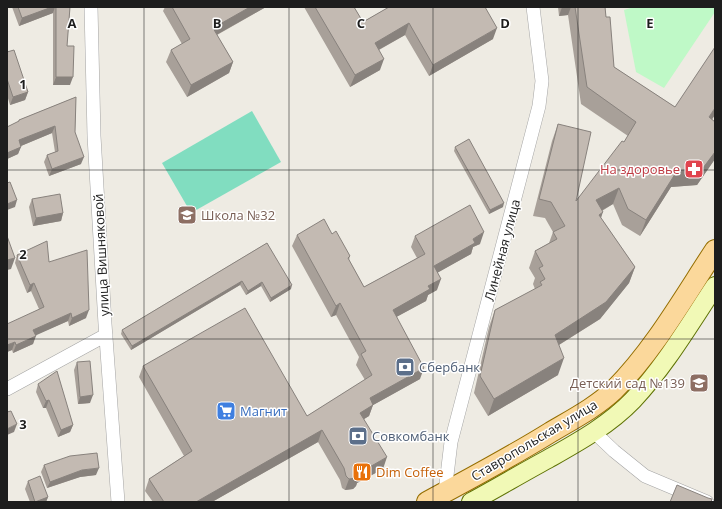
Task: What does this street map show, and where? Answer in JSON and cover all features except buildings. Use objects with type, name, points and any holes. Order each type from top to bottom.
[{"type":"main road","name":"Ставропольская улица","points":[[428,502],[527,447],[580,415],[597,404],[613,390],[635,367],[655,340],[715,250]]},
{"type":"main road","name":"Ставропольская улица","points":[[471,502],[574,444],[622,410],[649,382],[659,369],[715,286]]},
{"type":"street","name":"улица Вишняковой","points":[[91,7],[94,136],[118,502]]},
{"type":"street","name":"Линейная улица","points":[[445,492],[451,442],[539,106],[542,80],[533,7]]},
{"type":"street","points":[[7,389],[106,335]]},
{"type":"street","points":[[593,431],[614,451],[645,476],[707,502]]},
{"type":"green space","points":[[634,7],[715,7],[715,12],[664,88],[636,72],[624,10]]},
{"type":"green space","points":[[252,111],[281,162],[191,213],[162,163]]},
{"type":"place","name":"На здоровье","points":[[694,169]]},
{"type":"place","name":"Школа №32","points":[[187,215]]},
{"type":"place","name":"Сбербанк","points":[[405,367]]},
{"type":"place","name":"Детский сад №139","points":[[699,383]]},
{"type":"place","name":"Магнит","points":[[226,411]]},
{"type":"place","name":"Совкомбанк","points":[[358,436]]},
{"type":"place","name":"Dim Coffee","points":[[362,472]]}]
